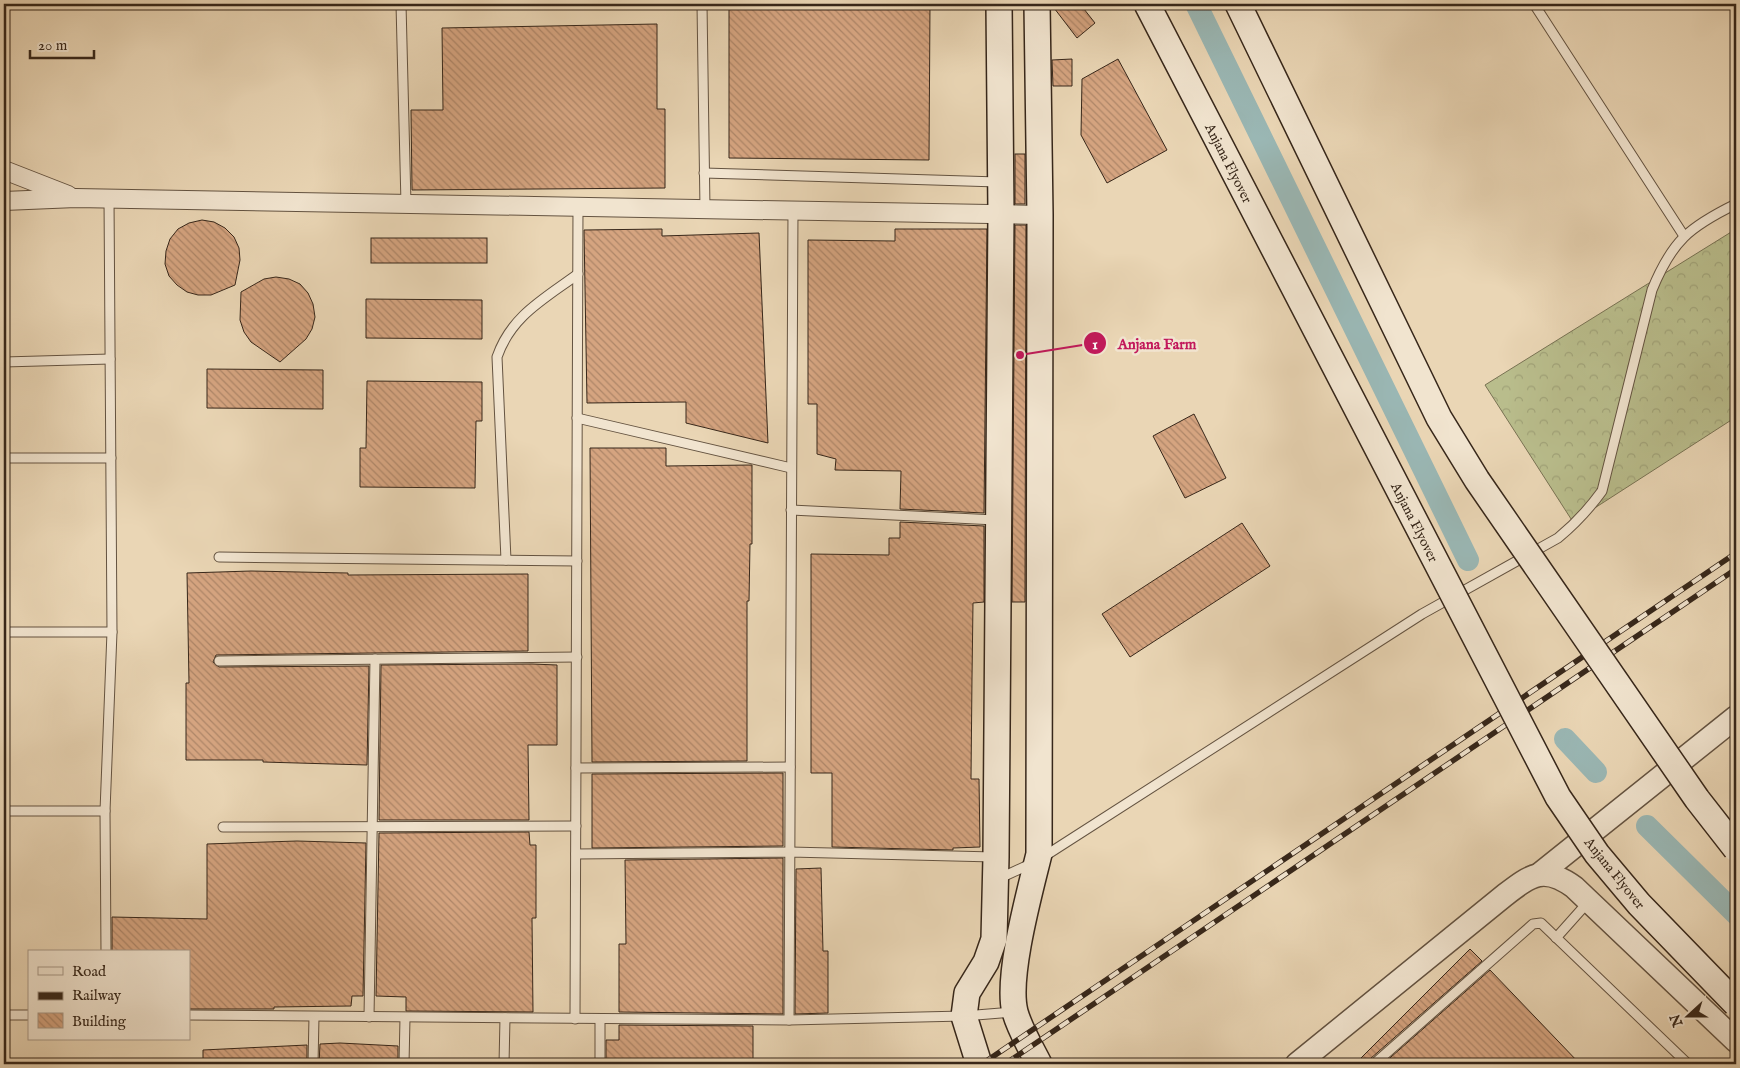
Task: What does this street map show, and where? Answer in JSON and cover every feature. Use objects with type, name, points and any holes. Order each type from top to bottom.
[{"type":"main road","points":[[979,1064],[964,1016],[967,993],[986,962],[994,939],[1001,214],[999,4]]},
{"type":"main road","points":[[1037,4],[1040,215],[1037,861],[1020,940],[1013,985],[1015,1012],[1039,1064]]},
{"type":"main road","name":"Anjana Flyover","points":[[1147,4],[1558,797],[1597,854],[1639,904],[1736,1004]]},
{"type":"main road","points":[[1238,4],[1439,418],[1477,480],[1697,799],[1736,849]]},
{"type":"street","points":[[4,170],[76,198]]},
{"type":"street","points":[[4,201],[76,198],[1040,215]]},
{"type":"street","points":[[1297,1064],[1504,895],[1521,882],[1541,873],[1736,717]]},
{"type":"street","points":[[1541,873],[1560,876],[1589,901],[1736,1041]]},
{"type":"lane","points":[[401,4],[406,204]]},
{"type":"lane","points":[[702,4],[705,209]]},
{"type":"lane","points":[[1534,4],[1684,236]]},
{"type":"lane","points":[[704,173],[1001,182]]},
{"type":"lane","points":[[106,950],[104,811],[112,632],[109,199]]},
{"type":"lane","points":[[576,854],[790,852],[996,869],[1037,861],[1422,614],[1558,538],[1571,527],[1589,510],[1602,490],[1652,290],[1662,265],[1673,247],[1692,228],[1736,204]]},
{"type":"lane","points":[[575,1019],[578,207]]},
{"type":"lane","points":[[789,1020],[793,210]]},
{"type":"lane","points":[[506,560],[496,357],[503,339],[522,315],[578,274]]},
{"type":"lane","points":[[4,362],[110,360]]},
{"type":"lane","points":[[578,418],[791,468]]},
{"type":"lane","points":[[4,458],[111,458]]},
{"type":"lane","points":[[791,510],[999,520]]},
{"type":"lane","points":[[219,557],[577,561]]},
{"type":"lane","points":[[4,632],[112,632]]},
{"type":"lane","points":[[219,661],[576,657]]},
{"type":"lane","points":[[370,1017],[375,659]]},
{"type":"lane","points":[[576,768],[790,767]]},
{"type":"lane","points":[[4,811],[104,811]]},
{"type":"lane","points":[[223,827],[576,826]]},
{"type":"lane","points":[[1556,938],[1589,901]]},
{"type":"lane","points":[[1374,1064],[1534,924],[1540,923],[1688,1064]]},
{"type":"lane","points":[[190,1015],[789,1020],[964,1016],[1015,1012]]},
{"type":"lane","points":[[4,1015],[28,1015]]},
{"type":"lane","points":[[313,1064],[314,1017]]},
{"type":"lane","points":[[404,1064],[405,1018]]},
{"type":"lane","points":[[504,1064],[505,1018]]},
{"type":"lane","points":[[600,1019],[600,1064]]},
{"type":"green space","points":[[1736,229],[1736,417],[1573,522],[1485,385]]},
{"type":"building","points":[[729,4],[930,4],[929,160],[729,158]]},
{"type":"building","points":[[1051,4],[1080,4],[1095,23],[1077,38]]},
{"type":"building","points":[[657,24],[657,109],[665,109],[665,188],[412,190],[411,110],[443,110],[442,28]]},
{"type":"building","points":[[1072,59],[1072,86],[1053,86],[1052,60]]},
{"type":"building","points":[[1118,59],[1167,150],[1107,183],[1081,135],[1082,79]]},
{"type":"building","points":[[1015,154],[1025,154],[1025,204],[1015,204]]},
{"type":"building","points":[[202,220],[214,222],[225,228],[234,237],[239,248],[240,260],[235,285],[211,295],[198,295],[187,292],[169,276],[165,264],[166,251],[170,239],[178,229],[189,223]]},
{"type":"building","points":[[1015,225],[1026,225],[1025,602],[1012,602]]},
{"type":"building","points":[[662,229],[662,236],[759,233],[768,443],[686,423],[686,402],[587,403],[584,230]]},
{"type":"building","points":[[895,229],[987,229],[984,513],[900,509],[901,471],[835,470],[836,459],[817,454],[817,404],[808,404],[808,240],[895,241]]},
{"type":"building","points":[[371,238],[487,238],[487,263],[371,263]]},
{"type":"building","points":[[276,277],[289,279],[300,284],[308,293],[313,304],[315,317],[312,329],[306,339],[280,362],[251,342],[244,332],[240,320],[241,292],[264,279]]},
{"type":"building","points":[[366,299],[482,300],[482,339],[366,338]]},
{"type":"building","points":[[207,369],[323,370],[323,409],[207,408]]},
{"type":"building","points":[[367,381],[482,382],[482,421],[476,421],[475,488],[360,487],[360,448],[366,448]]},
{"type":"building","points":[[1194,414],[1226,478],[1185,498],[1153,436]]},
{"type":"building","points":[[590,448],[666,448],[666,466],[752,465],[752,544],[750,544],[749,601],[747,601],[747,761],[592,762]]},
{"type":"building","points":[[900,522],[984,526],[984,602],[973,603],[972,678],[971,779],[979,779],[980,847],[953,848],[953,850],[832,847],[832,773],[811,773],[811,554],[889,555],[889,538],[900,538]]},
{"type":"building","points":[[1242,523],[1270,566],[1130,657],[1102,614]]},
{"type":"building","points":[[251,571],[348,573],[348,575],[528,574],[528,651],[216,655],[213,662],[219,667],[369,666],[367,765],[263,762],[263,760],[186,760],[186,683],[189,683],[187,573]]},
{"type":"building","points":[[381,665],[557,665],[557,745],[528,745],[529,820],[379,820]]},
{"type":"building","points":[[783,773],[783,846],[592,848],[592,774]]},
{"type":"building","points":[[529,832],[530,845],[536,845],[536,918],[532,918],[533,1012],[406,1011],[406,997],[376,996],[379,833]]},
{"type":"building","points":[[297,841],[366,843],[363,996],[352,996],[351,1006],[274,1007],[274,1009],[190,1009],[190,950],[112,950],[112,917],[207,919],[207,844]]},
{"type":"building","points":[[783,858],[783,1014],[619,1012],[619,944],[626,944],[625,860]]},
{"type":"building","points":[[821,868],[823,951],[828,951],[828,1013],[795,1014],[796,869]]},
{"type":"building","points":[[1470,949],[1482,961],[1370,1059],[1368,1064],[1355,1064]]},
{"type":"building","points":[[1490,970],[1580,1064],[1383,1064]]},
{"type":"building","points":[[619,1025],[753,1026],[753,1064],[606,1064],[606,1040],[619,1040]]},
{"type":"building","points":[[340,1043],[398,1046],[398,1064],[319,1064],[320,1044]]},
{"type":"building","points":[[307,1045],[307,1064],[203,1064],[203,1050]]},
{"type":"waterway","points":[[1196,4],[1468,560]]},
{"type":"waterway","points":[[1565,739],[1596,772]]},
{"type":"waterway","points":[[1647,826],[1736,914]]},
{"type":"railway","points":[[982,1064],[1736,553]]},
{"type":"railway","points":[[1005,1064],[1736,569]]},
{"type":"place","name":"Anjana Farm","points":[[1020,355]]}]
